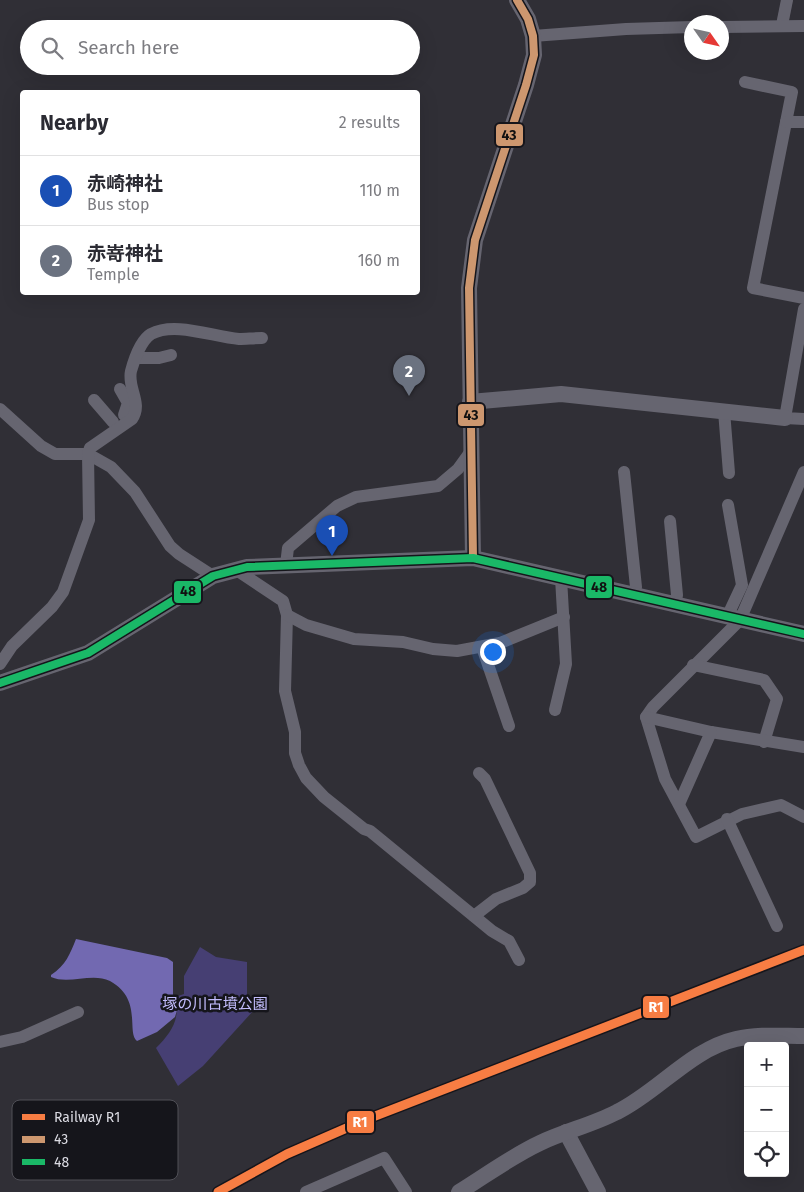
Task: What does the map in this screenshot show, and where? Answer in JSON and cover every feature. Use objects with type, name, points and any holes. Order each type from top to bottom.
[{"type":"street","points":[[472,558],[469,288],[475,240],[534,55],[533,36],[528,19],[517,0]]},
{"type":"street","points":[[782,25],[787,0]]},
{"type":"street","points":[[729,27],[804,26]]},
{"type":"street","points":[[533,36],[626,29],[684,27]]},
{"type":"street","points":[[745,82],[792,92],[753,288],[804,298]]},
{"type":"street","points":[[786,122],[804,122]]},
{"type":"street","points":[[785,418],[804,309]]},
{"type":"street","points":[[114,426],[132,419],[136,414],[136,401],[131,376],[146,338],[152,334],[172,329],[212,332],[238,339],[262,338]]},
{"type":"street","points":[[137,358],[159,358],[170,355]]},
{"type":"street","points":[[0,664],[12,646],[52,607],[63,592],[90,520],[88,454],[90,448],[126,414],[128,403],[120,389]]},
{"type":"street","points":[[470,402],[561,394],[804,419]]},
{"type":"street","points":[[94,400],[114,426]]},
{"type":"street","points":[[0,408],[41,446],[55,454],[88,454],[111,467],[124,478],[170,546],[213,576]]},
{"type":"street","points":[[724,411],[729,473]]},
{"type":"street","points":[[286,565],[288,548],[338,506],[356,497],[376,492],[438,486],[458,469],[471,451]]},
{"type":"street","points":[[624,472],[636,587],[633,595]]},
{"type":"street","points":[[804,472],[733,619],[693,665],[652,707],[646,717],[665,779],[696,837],[742,814],[781,805],[804,817]]},
{"type":"street","points":[[728,505],[742,585],[733,619]]},
{"type":"street","points":[[670,521],[677,595],[675,605]]},
{"type":"street","points":[[0,682],[88,653],[213,576],[235,569],[286,565],[472,558],[804,634]]},
{"type":"street","points":[[235,569],[283,601],[287,615],[285,691],[295,732],[295,753],[306,778],[339,810],[378,837],[492,931],[509,942],[519,960]]},
{"type":"street","points":[[555,710],[566,664],[560,578]]},
{"type":"street","points":[[287,615],[306,625],[354,639],[403,642],[433,649],[457,651],[482,647],[516,637],[564,617]]},
{"type":"street","points":[[482,647],[509,726]]},
{"type":"street","points":[[693,665],[764,680],[777,699],[764,742]]},
{"type":"street","points":[[646,717],[711,732],[804,747]]},
{"type":"street","points":[[679,804],[711,732]]},
{"type":"street","points":[[474,916],[496,899],[523,888],[530,882],[530,873],[485,779],[479,772]]},
{"type":"street","points":[[727,820],[777,926]]},
{"type":"street","points":[[0,1042],[22,1037],[78,1012]]},
{"type":"street","points":[[459,1192],[538,1143],[597,1122],[619,1111],[699,1056],[718,1046],[735,1039],[754,1036],[804,1036]]},
{"type":"street","points":[[566,1132],[598,1192]]},
{"type":"street","points":[[306,1192],[384,1158],[406,1192]]},
{"type":"green space","name":"塚の川古墳公園","points":[[200,947],[216,957],[247,962],[247,995],[254,1010],[203,1066],[178,1086],[156,1048],[166,1037],[176,1019],[177,1005],[175,997],[184,994],[184,976]]},
{"type":"shaded area","points":[[76,939],[167,958],[173,962],[173,998],[177,1010],[175,1017],[157,1032],[137,1041],[134,1037],[130,1006],[127,997],[120,988],[110,981],[103,979],[65,980],[51,977],[67,959]]},
{"type":"rail line","name":"R1","points":[[218,1192],[287,1154],[365,1120],[804,950]]},
{"type":"transit line","name":"43","points":[[473,558],[469,288],[475,240],[534,55],[533,36],[528,19],[517,0]]},
{"type":"transit line","name":"48","points":[[0,683],[88,653],[213,576],[247,567],[473,558],[804,634]]},
{"type":"place","name":"赤嵜神社","points":[[409,396]]},
{"type":"place","name":"赤崎神社","points":[[332,556]]}]
